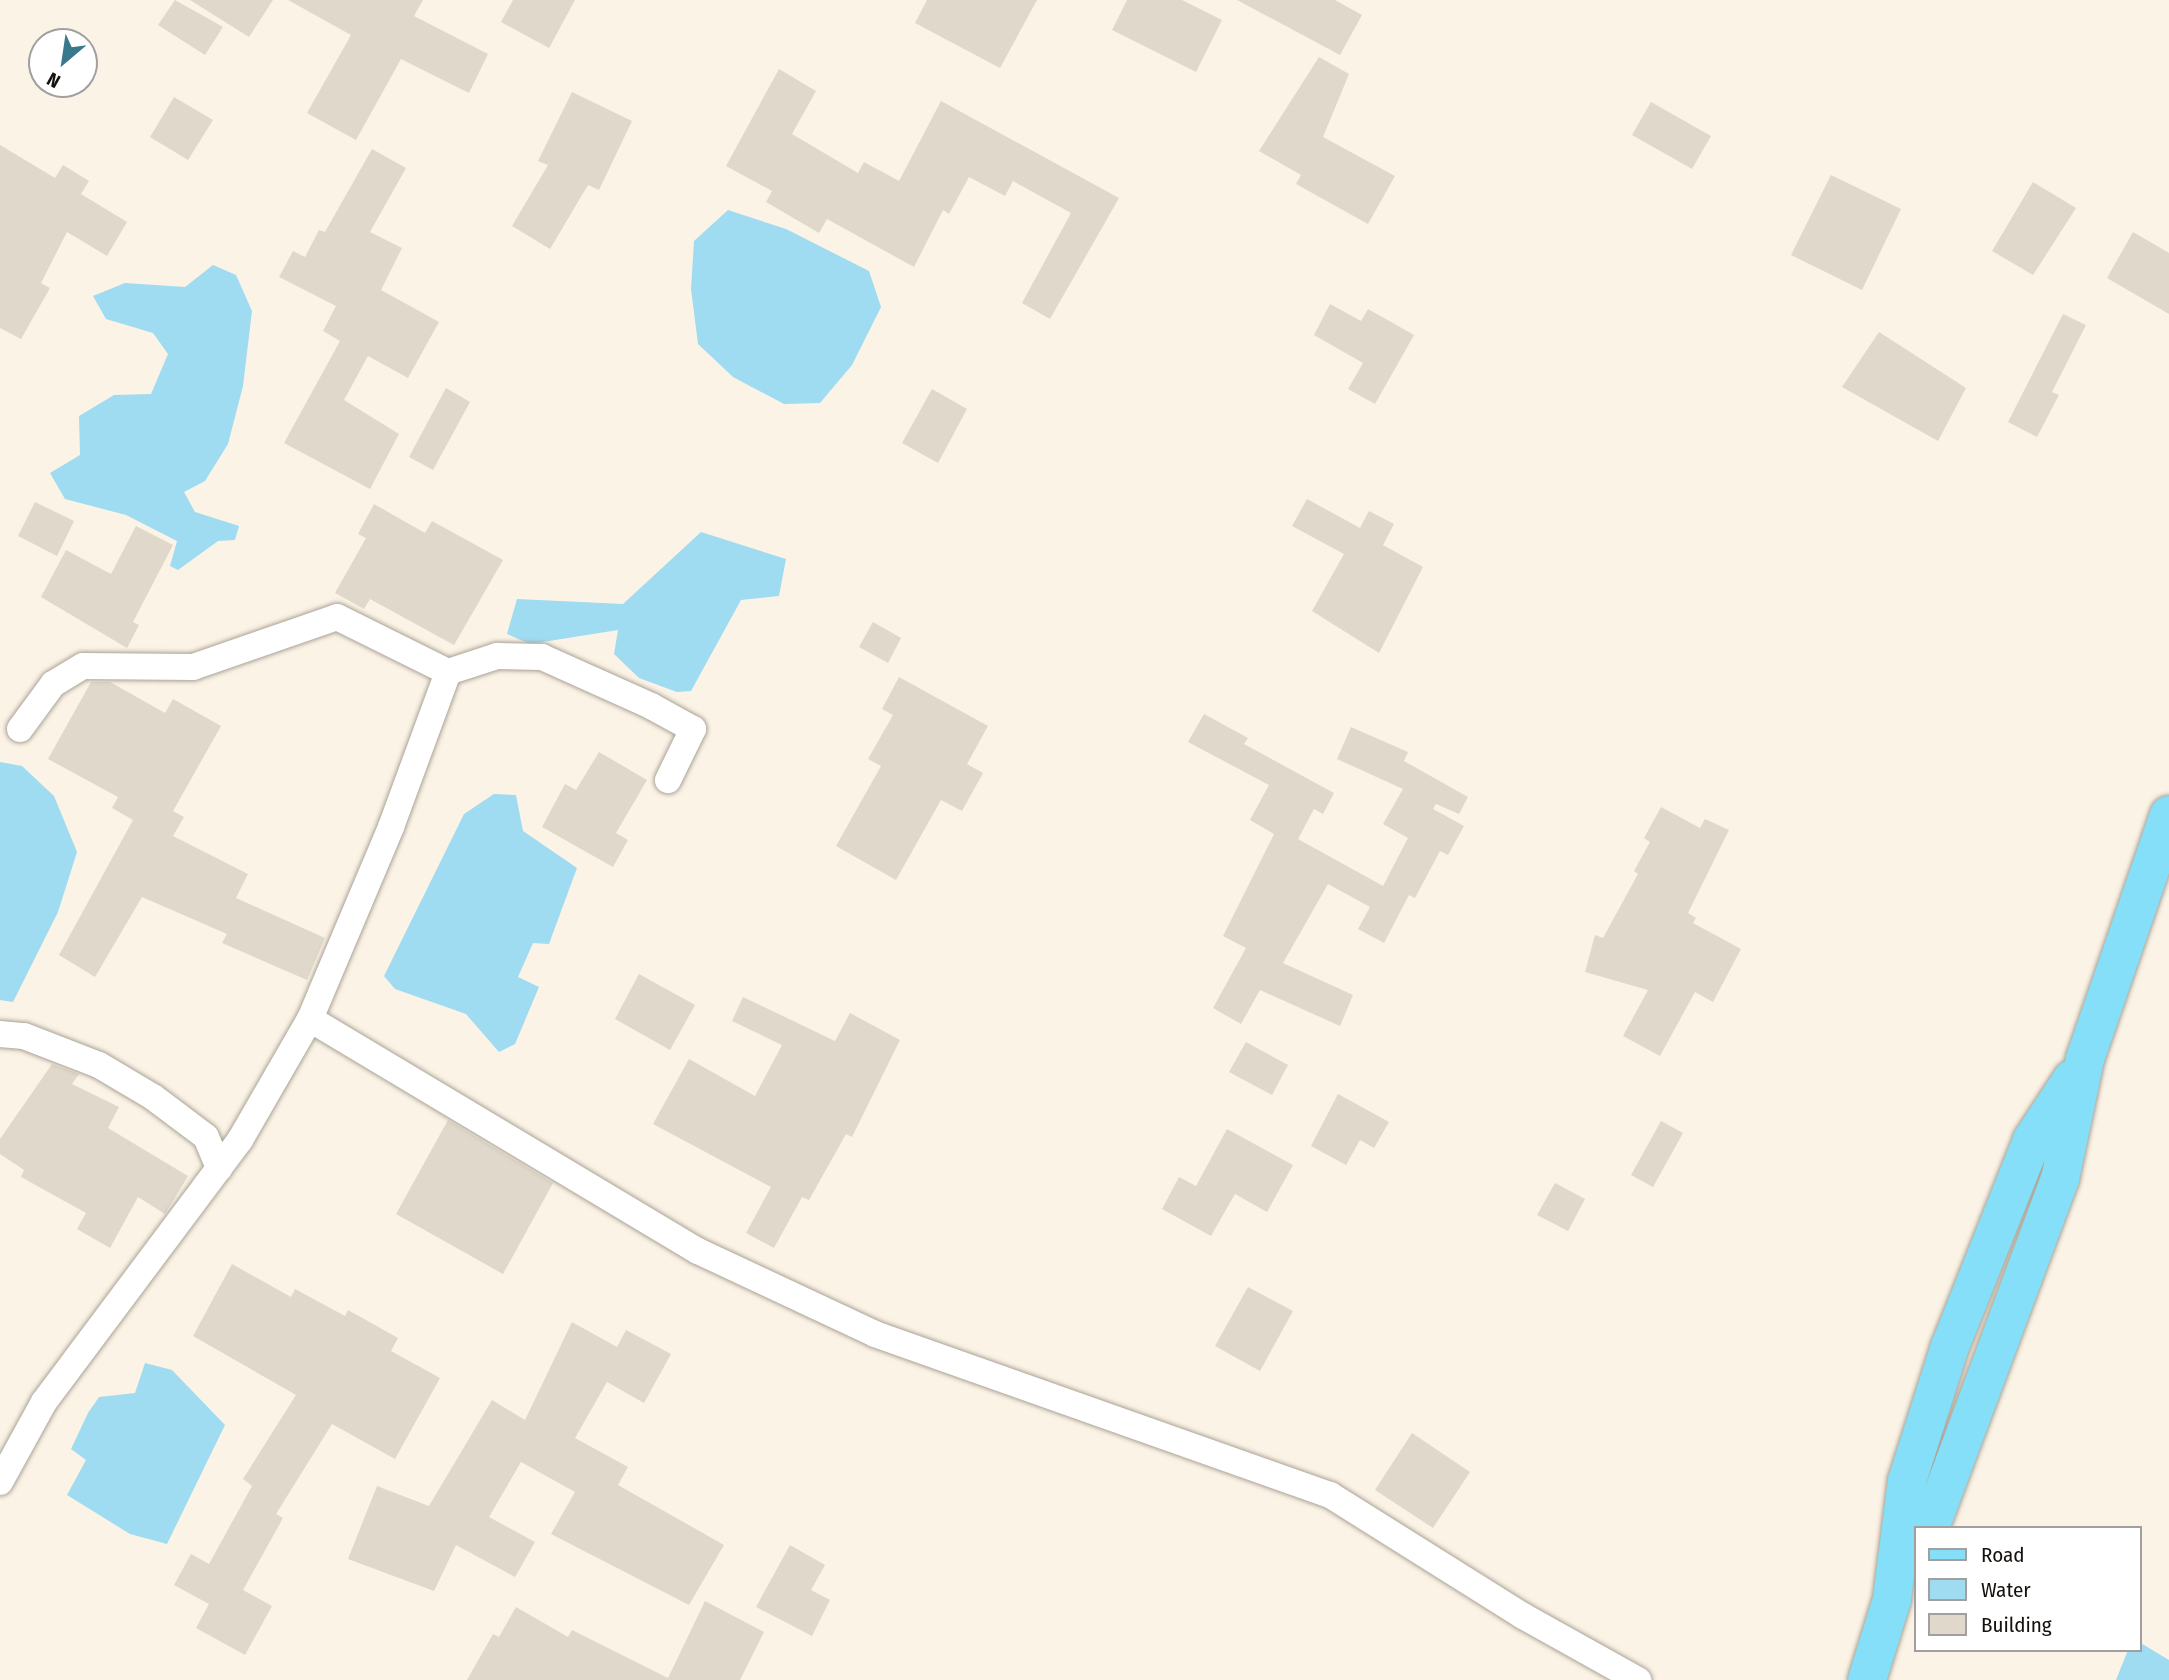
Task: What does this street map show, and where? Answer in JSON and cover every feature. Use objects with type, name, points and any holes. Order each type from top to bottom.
[{"type":"main road","points":[[1931,1526],[2060,1179],[2085,1059],[2169,815]]},
{"type":"main road","points":[[1867,1680],[1892,1599],[1907,1480],[1949,1349],[2032,1140],[2085,1059]]},
{"type":"main road","points":[[1892,1599],[1913,1560]]},
{"type":"street","points":[[20,729],[53,684],[83,666],[193,667],[337,617],[448,673],[497,656],[542,657],[651,706],[692,729],[667,780]]},
{"type":"street","points":[[0,1482],[44,1402],[219,1168],[310,1019],[391,827],[448,673]]},
{"type":"street","points":[[310,1019],[698,1251],[875,1334],[1330,1495],[1523,1616],[1638,1680]]},
{"type":"street","points":[[0,1034],[24,1036],[99,1065],[153,1097],[206,1137],[219,1168]]},
{"type":"water","points":[[728,210],[786,229],[869,271],[881,307],[852,365],[820,403],[784,404],[733,377],[698,344],[691,289],[694,241]]},
{"type":"water","points":[[213,265],[236,275],[252,311],[243,386],[228,444],[205,481],[184,492],[195,512],[239,526],[235,540],[218,541],[178,570],[170,566],[177,541],[126,515],[65,499],[50,473],[80,455],[79,416],[114,395],[151,394],[168,354],[153,333],[106,319],[93,296],[125,283],[185,287]]},
{"type":"water","points":[[701,532],[786,559],[779,596],[741,600],[691,691],[677,692],[639,678],[614,654],[618,630],[530,644],[507,634],[517,599],[623,604]]},
{"type":"water","points":[[0,762],[22,766],[54,796],[77,852],[58,912],[13,1002],[0,1000]]},
{"type":"water","points":[[494,794],[516,795],[523,831],[577,868],[549,944],[533,943],[518,977],[539,987],[515,1044],[499,1052],[466,1014],[395,989],[384,976],[464,814]]},
{"type":"water","points":[[145,1363],[172,1370],[225,1425],[167,1544],[130,1534],[67,1495],[86,1460],[71,1449],[88,1413],[99,1397],[135,1393]]},
{"type":"water","points":[[2141,1643],[2169,1660],[2169,1680],[2116,1680],[2127,1652],[2141,1652]]},
{"type":"building","points":[[175,0],[223,27],[205,55],[158,25]]},
{"type":"building","points":[[190,0],[273,0],[249,37]]},
{"type":"building","points":[[288,0],[423,0],[414,16],[488,54],[469,93],[401,59],[356,140],[307,113],[351,35]]},
{"type":"building","points":[[513,0],[575,0],[549,48],[501,22]]},
{"type":"building","points":[[927,0],[1037,0],[1000,68],[915,23]]},
{"type":"building","points":[[1127,0],[1182,0],[1222,20],[1196,72],[1112,30]]},
{"type":"building","points":[[1237,0],[1335,0],[1362,15],[1340,55]]},
{"type":"building","points":[[1319,57],[1349,74],[1323,137],[1395,176],[1368,224],[1296,184],[1301,175],[1259,151]]},
{"type":"building","points":[[779,69],[816,91],[792,134],[858,173],[864,162],[899,181],[941,101],[1119,198],[1050,319],[1022,303],[1071,213],[1013,181],[1005,196],[969,177],[949,214],[943,210],[914,267],[827,219],[819,233],[766,202],[772,191],[726,166]]},
{"type":"building","points":[[572,92],[632,121],[599,190],[588,185],[550,249],[512,226],[548,165],[538,161]]},
{"type":"building","points":[[174,97],[213,120],[188,160],[150,137]]},
{"type":"building","points":[[1651,102],[1711,136],[1692,169],[1632,135]]},
{"type":"building","points":[[0,145],[55,178],[63,165],[89,181],[81,194],[127,222],[107,256],[67,232],[41,283],[50,288],[21,339],[0,328]]},
{"type":"building","points":[[372,149],[406,168],[370,232],[402,248],[381,290],[439,322],[408,378],[368,356],[344,400],[399,434],[370,489],[284,443],[340,341],[323,331],[336,306],[279,277],[293,251],[305,257],[319,230],[325,232]]},
{"type":"building","points":[[1831,175],[1901,209],[1862,290],[1791,255]]},
{"type":"building","points":[[2033,182],[2076,208],[2033,275],[1992,251]]},
{"type":"building","points":[[2133,232],[2169,253],[2169,314],[2107,278]]},
{"type":"building","points":[[1330,304],[1361,321],[1368,309],[1414,335],[1375,404],[1348,389],[1363,363],[1314,335]]},
{"type":"building","points":[[2063,314],[2086,325],[2052,392],[2059,395],[2037,437],[2008,422]]},
{"type":"building","points":[[1879,332],[1966,388],[1938,441],[1842,387]]},
{"type":"building","points":[[446,388],[470,402],[433,470],[409,457]]},
{"type":"building","points":[[932,389],[967,409],[938,463],[902,443]]},
{"type":"building","points":[[1307,499],[1360,528],[1369,511],[1394,524],[1383,545],[1423,567],[1379,653],[1312,611],[1344,554],[1292,526]]},
{"type":"building","points":[[35,502],[74,521],[57,556],[18,536]]},
{"type":"building","points":[[374,504],[425,533],[432,521],[503,560],[454,645],[370,599],[364,609],[335,593],[366,538],[358,534]]},
{"type":"building","points":[[136,526],[173,545],[133,622],[139,625],[127,648],[41,597],[66,550],[111,574]]},
{"type":"building","points":[[873,622],[901,638],[888,663],[859,647]]},
{"type":"building","points":[[899,677],[988,726],[967,764],[983,773],[962,811],[941,800],[896,880],[836,846],[881,766],[868,759],[893,715],[882,709]]},
{"type":"building","points":[[91,682],[110,682],[165,713],[173,699],[221,726],[173,811],[184,817],[173,836],[248,874],[236,898],[325,938],[307,980],[222,943],[227,934],[142,897],[95,977],[59,955],[133,820],[112,808],[118,797],[48,759]]},
{"type":"building","points":[[1204,714],[1248,738],[1244,744],[1334,793],[1323,814],[1314,809],[1298,839],[1383,886],[1408,838],[1383,824],[1403,789],[1337,759],[1351,727],[1408,752],[1404,761],[1468,797],[1459,814],[1436,804],[1433,809],[1464,826],[1448,855],[1440,851],[1415,898],[1409,895],[1384,943],[1358,929],[1370,907],[1328,884],[1283,963],[1353,995],[1340,1026],[1260,990],[1241,1024],[1213,1008],[1246,948],[1223,936],[1274,834],[1250,820],[1269,785],[1188,742]]},
{"type":"building","points":[[599,752],[647,780],[616,833],[628,840],[613,867],[542,827],[565,784],[576,790]]},
{"type":"building","points":[[1661,807],[1700,828],[1705,819],[1729,830],[1688,913],[1696,918],[1693,923],[1741,949],[1713,1002],[1695,992],[1660,1056],[1623,1036],[1648,990],[1585,972],[1595,935],[1603,938],[1638,874],[1634,871],[1650,842],[1644,838]]},
{"type":"building","points":[[639,974],[695,1005],[670,1050],[615,1019]]},
{"type":"building","points":[[743,997],[835,1041],[850,1013],[900,1040],[852,1137],[846,1134],[809,1200],[802,1197],[774,1248],[746,1233],[771,1187],[653,1124],[689,1059],[755,1096],[782,1045],[732,1021]]},
{"type":"building","points":[[1246,1042],[1288,1065],[1272,1095],[1229,1072]]},
{"type":"building","points":[[52,1064],[79,1074],[72,1084],[119,1107],[108,1128],[188,1176],[165,1214],[138,1197],[110,1248],[77,1229],[86,1213],[21,1177],[24,1170],[0,1154],[0,1139]]},
{"type":"building","points":[[1338,1094],[1389,1122],[1374,1148],[1360,1140],[1346,1165],[1311,1146]]},
{"type":"building","points":[[448,1120],[553,1183],[503,1274],[396,1214]]},
{"type":"building","points":[[1661,1121],[1683,1133],[1653,1187],[1631,1175]]},
{"type":"building","points":[[1227,1129],[1293,1165],[1267,1212],[1235,1194],[1211,1236],[1162,1209],[1179,1177],[1196,1186]]},
{"type":"building","points":[[1555,1183],[1585,1199],[1568,1231],[1537,1215]]},
{"type":"building","points":[[232,1264],[291,1297],[295,1289],[345,1316],[348,1310],[398,1338],[391,1351],[440,1378],[395,1459],[332,1424],[276,1514],[283,1518],[243,1590],[272,1606],[245,1655],[196,1628],[209,1604],[174,1585],[191,1554],[209,1564],[252,1486],[243,1479],[296,1395],[193,1336]]},
{"type":"building","points":[[1248,1287],[1293,1311],[1260,1371],[1215,1346]]},
{"type":"building","points":[[572,1322],[617,1347],[626,1330],[671,1354],[644,1403],[607,1382],[575,1438],[628,1467],[618,1485],[724,1545],[689,1605],[551,1534],[575,1492],[521,1462],[489,1517],[535,1542],[515,1577],[456,1545],[434,1591],[348,1559],[377,1486],[429,1506],[492,1400],[525,1420]]},
{"type":"building","points":[[1412,1433],[1470,1472],[1433,1528],[1375,1490]]},
{"type":"building","points":[[790,1545],[825,1565],[811,1590],[830,1600],[812,1636],[756,1607]]},
{"type":"building","points":[[705,1601],[764,1632],[740,1680],[467,1680],[493,1634],[499,1637],[516,1607],[568,1637],[572,1630],[668,1678]]}]
